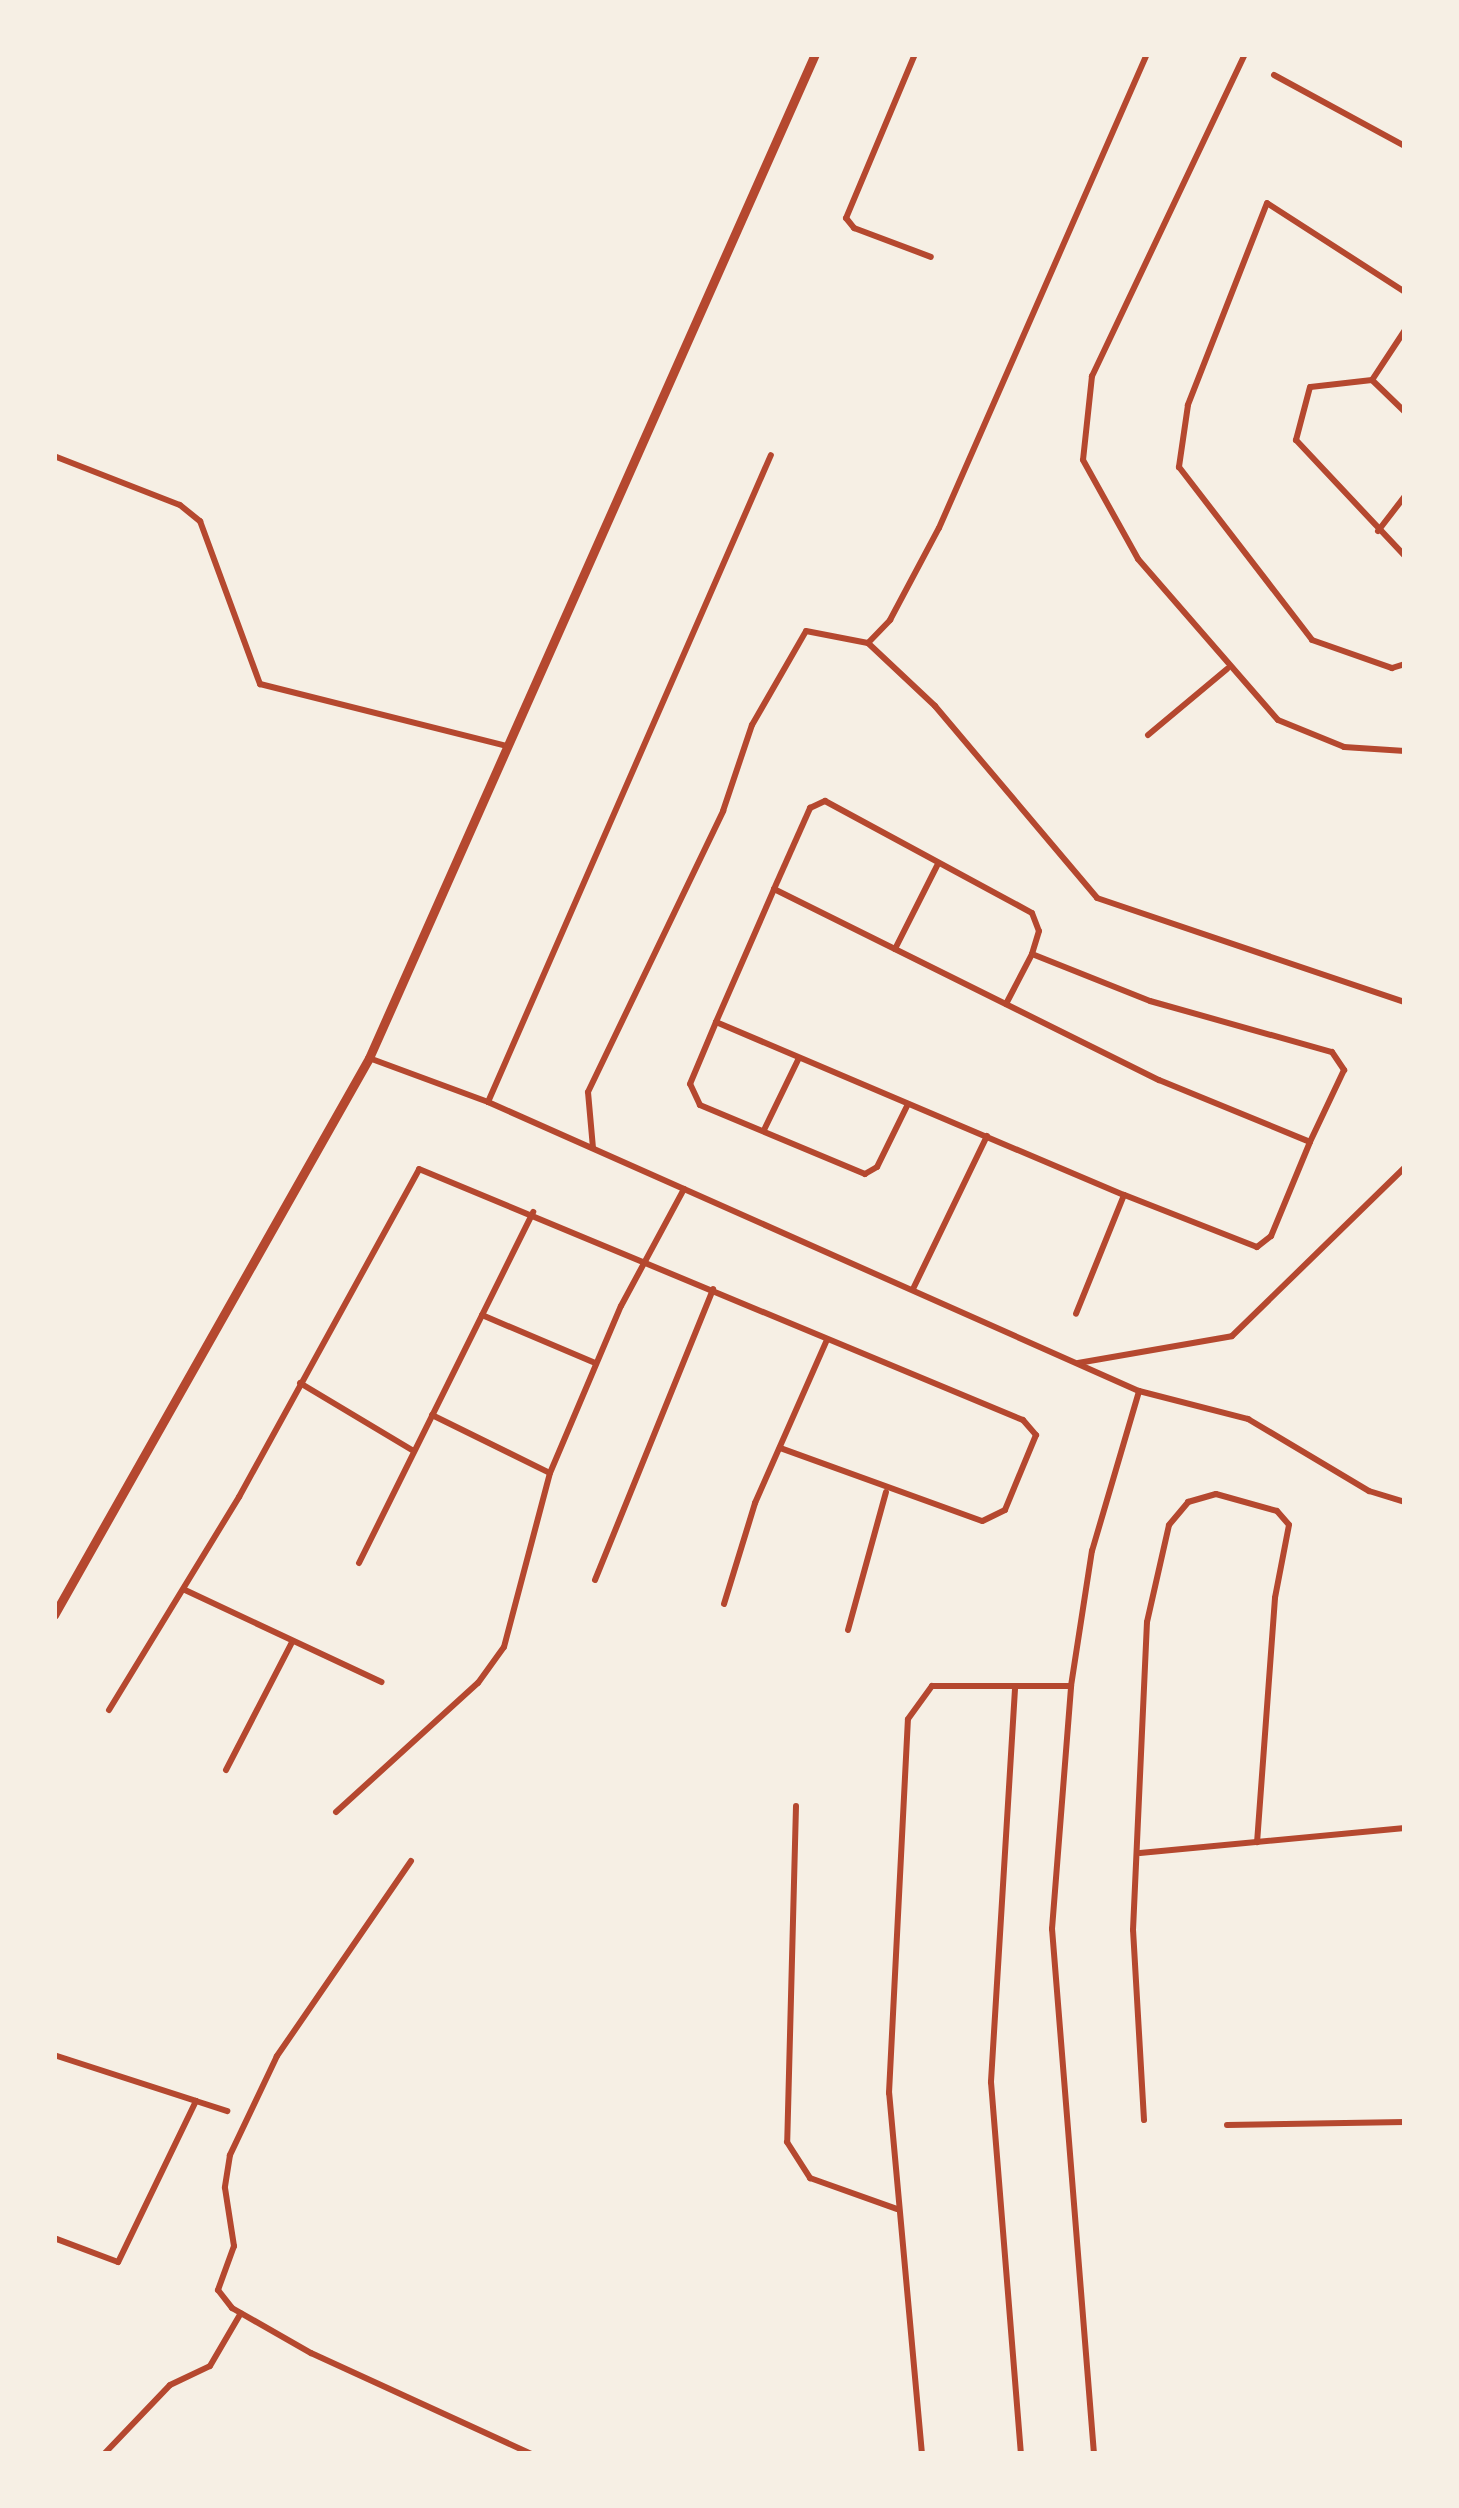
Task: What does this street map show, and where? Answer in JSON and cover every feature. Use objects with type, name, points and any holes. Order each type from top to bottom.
[{"type":"main road","points":[[54,1615],[369,1058],[815,54]]},
{"type":"street","points":[[915,54],[845,218],[931,257]]},
{"type":"street","points":[[868,643],[890,620],[939,528],[1147,54]]},
{"type":"street","points":[[1245,54],[1100,358],[1081,439],[1089,478],[1138,559],[1227,669],[1278,720],[1344,747],[1405,752]]},
{"type":"street","points":[[1274,75],[1405,146]]},
{"type":"street","points":[[1405,292],[1268,202],[1188,406],[1179,467],[1312,640],[1392,668],[1405,664]]},
{"type":"street","points":[[1405,331],[1372,380],[1310,387],[1296,440],[1405,556]]},
{"type":"street","points":[[1372,380],[1405,412]]},
{"type":"street","points":[[488,1102],[771,455]]},
{"type":"street","points":[[54,456],[180,505],[200,521],[260,684],[508,746]]},
{"type":"street","points":[[1378,531],[1405,496]]},
{"type":"street","points":[[592,1148],[588,1091],[723,811],[752,725],[806,631],[868,643],[935,706],[1097,898],[1405,1002]]},
{"type":"street","points":[[1148,735],[1227,669]]},
{"type":"street","points":[[908,1104],[870,1174],[763,1132],[690,1094],[716,1022],[810,808],[825,801],[1032,913],[1040,931],[1006,1005]]},
{"type":"street","points":[[896,949],[938,864]]},
{"type":"street","points":[[774,889],[1006,1005],[1310,1142]]},
{"type":"street","points":[[716,1022],[1257,1247],[1271,1236],[1344,1070],[1340,1055],[1150,1000],[1032,954]]},
{"type":"street","points":[[369,1058],[488,1102],[1139,1391],[1249,1419],[1369,1491],[1405,1502]]},
{"type":"street","points":[[763,1132],[799,1058]]},
{"type":"street","points":[[913,1289],[987,1136]]},
{"type":"street","points":[[1077,1363],[1232,1336],[1405,1167]]},
{"type":"street","points":[[109,1710],[185,1590],[419,1169],[534,1211],[1023,1420],[1036,1435],[1005,1510],[991,1520],[886,1492],[780,1448]]},
{"type":"street","points":[[336,1812],[493,1666],[513,1625],[550,1473],[644,1259],[684,1189]]},
{"type":"street","points":[[1076,1314],[1124,1195]]},
{"type":"street","points":[[359,1563],[534,1211]]},
{"type":"street","points":[[595,1580],[713,1289]]},
{"type":"street","points":[[482,1316],[595,1363]]},
{"type":"street","points":[[724,1604],[780,1448],[828,1339]]},
{"type":"street","points":[[299,1383],[412,1450]]},
{"type":"street","points":[[1094,2454],[1052,1929],[1071,1686],[1092,1551],[1139,1391]]},
{"type":"street","points":[[432,1415],[550,1473]]},
{"type":"street","points":[[848,1630],[886,1492]]},
{"type":"street","points":[[1144,2120],[1132,1930],[1147,1622],[1163,1541],[1178,1511],[1216,1494],[1277,1511],[1289,1525],[1275,1598],[1257,1842]]},
{"type":"street","points":[[185,1590],[381,1682]]},
{"type":"street","points":[[226,1770],[292,1642]]},
{"type":"street","points":[[922,2454],[889,2093],[908,1718],[932,1687],[1071,1686]]},
{"type":"street","points":[[1015,1689],[991,2082],[1022,2454]]},
{"type":"street","points":[[796,1806],[787,2142],[810,2179],[897,2209]]},
{"type":"street","points":[[1138,1853],[1405,1828]]},
{"type":"street","points":[[411,1861],[277,2056],[230,2155],[225,2188],[235,2246],[218,2290],[241,2313],[532,2454]]},
{"type":"street","points":[[54,2055],[227,2111]]},
{"type":"street","points":[[54,2238],[118,2261],[196,2101]]},
{"type":"street","points":[[1227,2125],[1405,2122]]},
{"type":"street","points":[[104,2454],[170,2386],[210,2366],[241,2313]]}]
